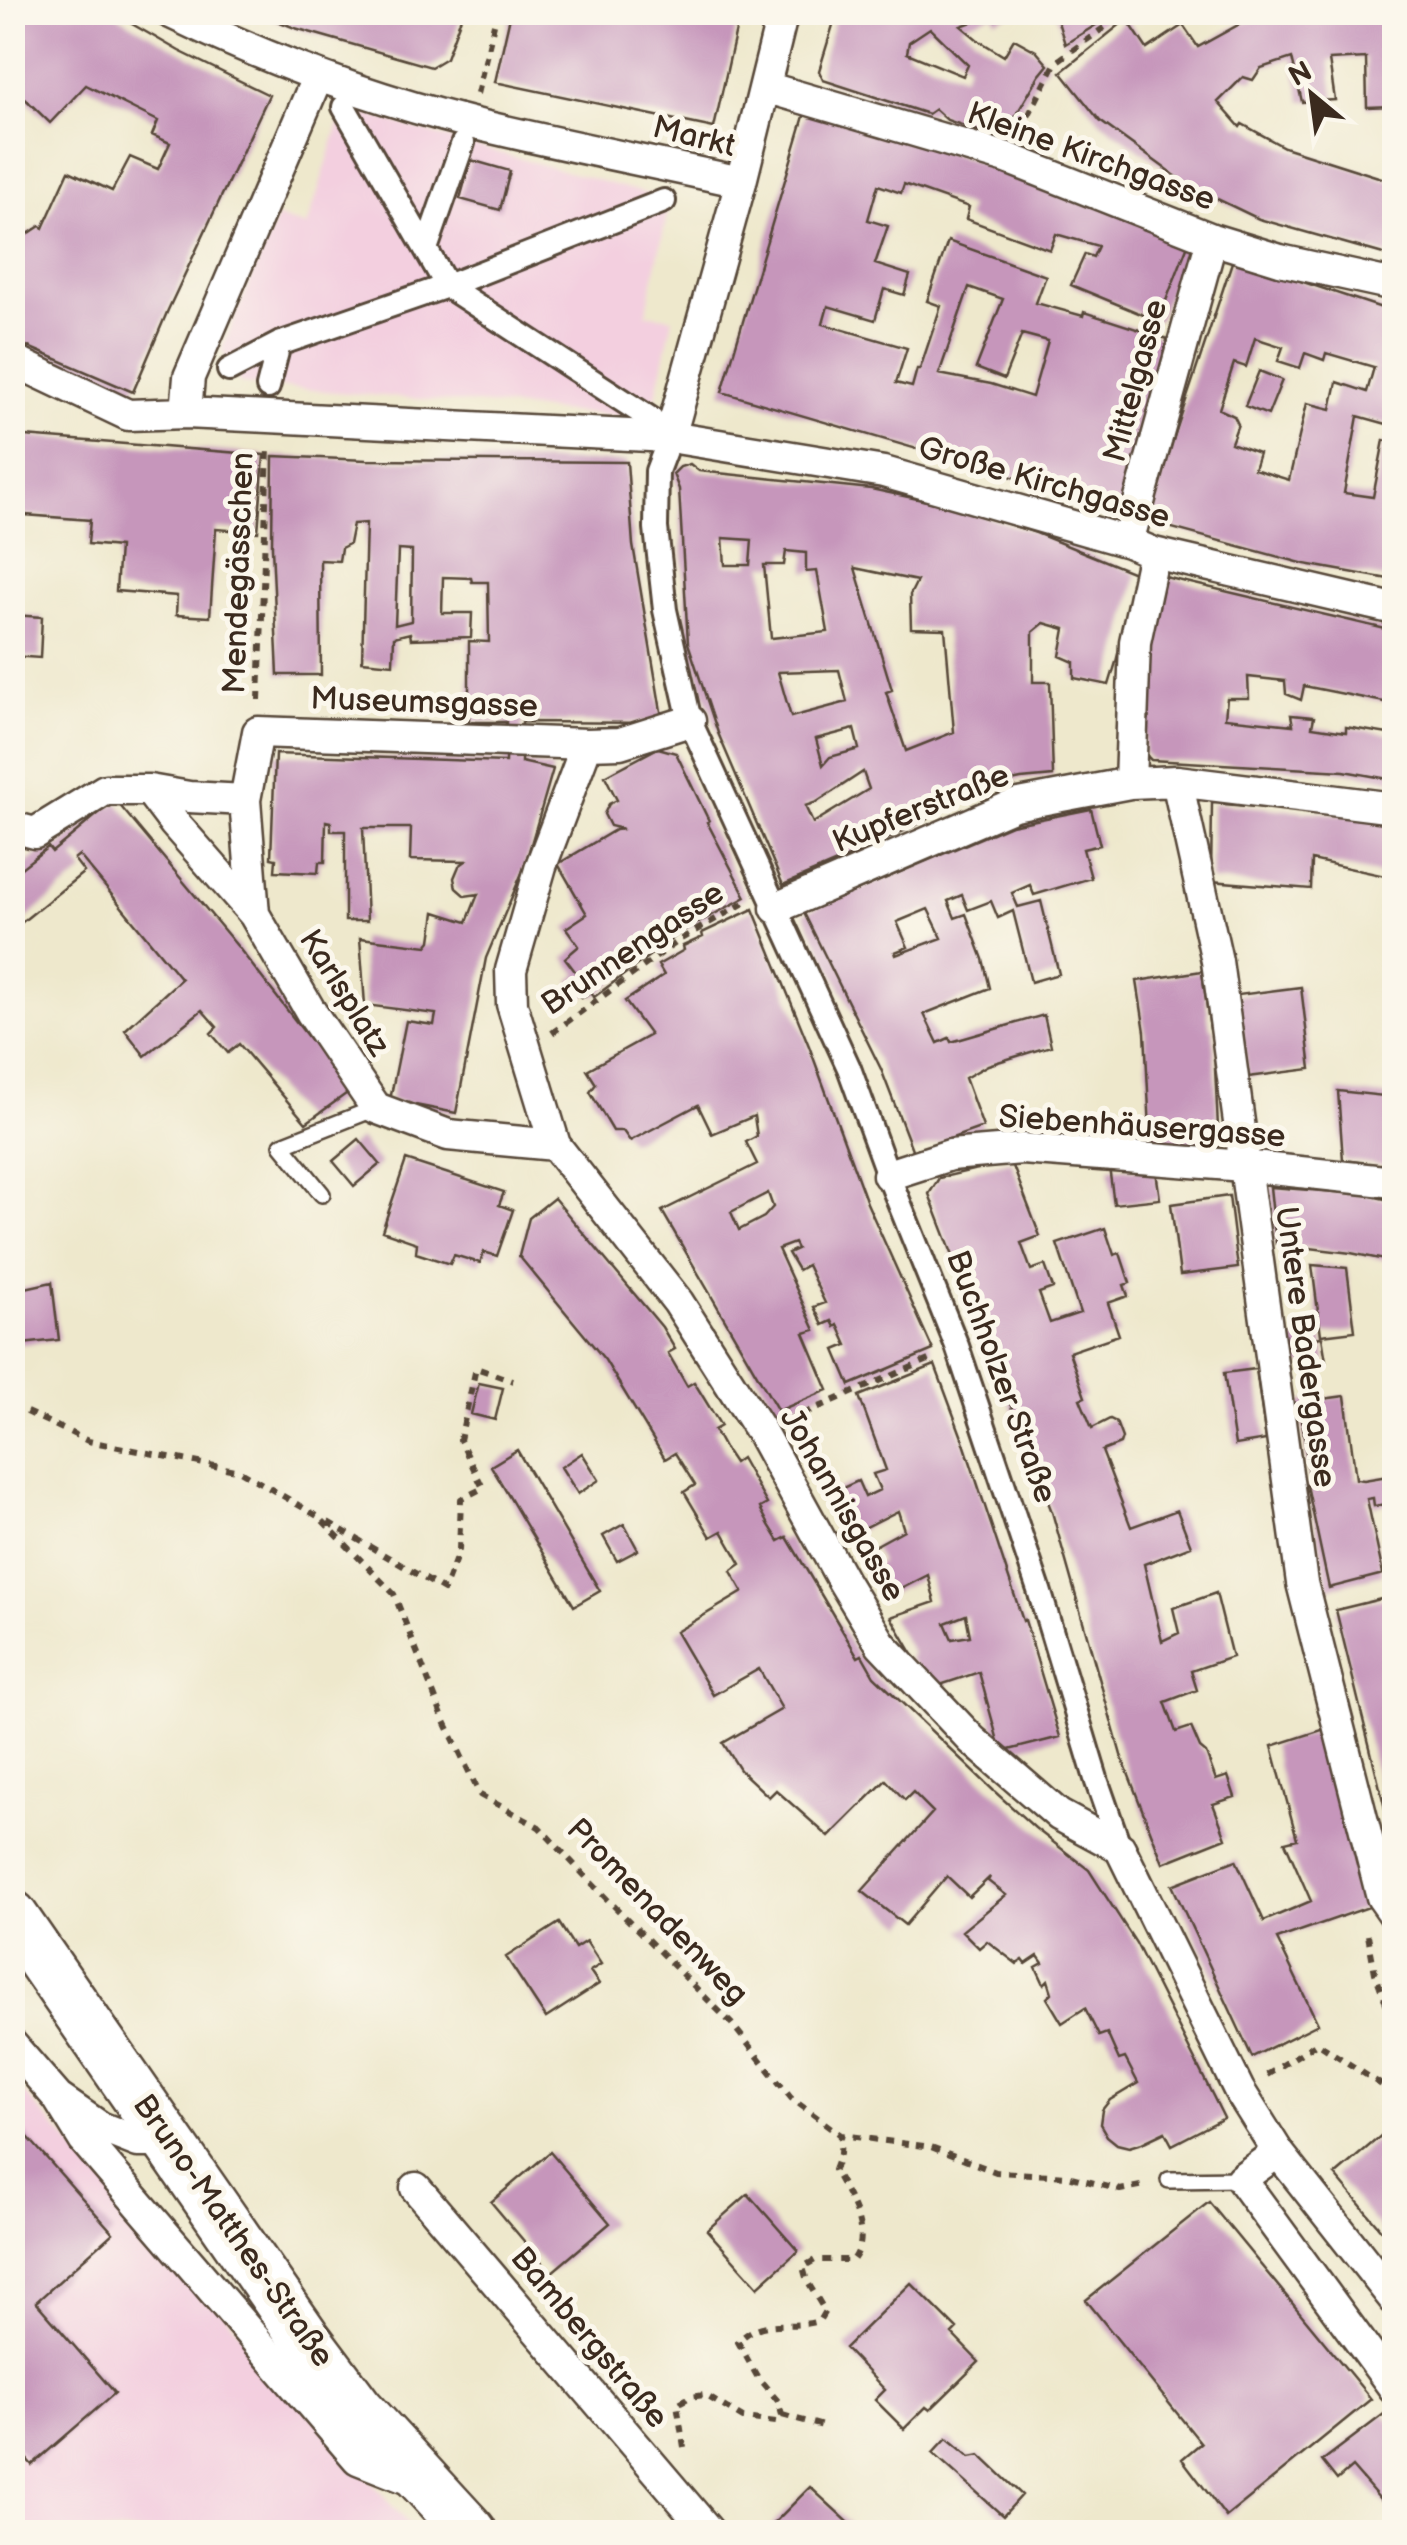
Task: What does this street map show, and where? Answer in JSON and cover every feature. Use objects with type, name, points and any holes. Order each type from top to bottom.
[{"type":"main road","name":"Bruno-Matthes-Straße","points":[[12,1916],[304,2337],[358,2408],[472,2532]]},
{"type":"street","name":"Markt","points":[[169,12],[254,52],[466,132],[741,182],[661,428]]},
{"type":"street","points":[[741,182],[783,12]]},
{"type":"street","points":[[186,412],[189,377],[318,76]]},
{"type":"street","name":"Kleine Kirchgasse","points":[[765,87],[1007,158],[1212,239],[1280,260],[1394,284]]},
{"type":"street","points":[[344,107],[447,286],[661,428]]},
{"type":"street","points":[[426,249],[466,132]]},
{"type":"street","points":[[229,370],[279,344],[447,286],[664,201]]},
{"type":"street","name":"Mittelgasse","points":[[1141,548],[1212,239]]},
{"type":"street","points":[[268,402],[279,344]]},
{"type":"street","points":[[12,360],[128,416],[268,402],[661,428]]},
{"type":"street","name":"Große Kirchgasse","points":[[661,428],[884,472],[1141,548],[1394,609]]},
{"type":"street","name":"Buchholzer Straße","points":[[661,428],[656,528],[666,610],[690,722],[849,1068],[964,1365],[1040,1590],[1120,1848],[1239,2090],[1278,2152],[1394,2299]]},
{"type":"street","points":[[1130,783],[1141,548]]},
{"type":"street","points":[[587,744],[620,742],[690,722]]},
{"type":"street","name":"Museumsgasse","points":[[258,732],[587,744]]},
{"type":"street","name":"Karlsplatz","points":[[254,914],[245,800],[258,732]]},
{"type":"street","name":"Johannisgasse","points":[[587,744],[541,866],[511,970],[512,1004],[556,1146],[678,1302],[760,1432],[881,1644],[972,1740],[1059,1815],[1120,1848]]},
{"type":"street","name":"Kupferstraße","points":[[771,899],[1014,805],[1130,783],[1178,782],[1394,808]]},
{"type":"street","name":"Untere Badergasse","points":[[1178,782],[1217,961],[1302,1583],[1388,1905]]},
{"type":"street","points":[[12,827],[34,834],[105,790],[150,790],[245,800]]},
{"type":"street","name":"Karlsplatz","points":[[150,790],[254,914],[312,1012],[376,1108]]},
{"type":"street","points":[[376,1108],[448,1136],[556,1146]]},
{"type":"street","name":"Siebenhäusergasse","points":[[888,1175],[950,1154],[1022,1149],[1394,1182]]},
{"type":"street","points":[[12,2045],[58,2098],[84,2140],[358,2458],[427,2487]]},
{"type":"street","points":[[58,2098],[100,2127],[138,2142],[171,2142]]},
{"type":"street","points":[[1278,2152],[1240,2180],[1394,2388]]},
{"type":"street","name":"Bambergstraße","points":[[416,2188],[709,2532]]},
{"type":"lane","points":[[322,1194],[282,1145],[376,1108]]},
{"type":"lane","points":[[1169,2180],[1240,2180]]},
{"type":"path","points":[[466,132],[498,12]]},
{"type":"path","points":[[1007,158],[1056,62],[1126,12]]},
{"type":"path","name":"Mendegässchen","points":[[258,732],[268,402]]},
{"type":"path","name":"Brunnengasse","points":[[527,1050],[681,939],[771,899]]},
{"type":"path","points":[[794,1417],[932,1358]]},
{"type":"path","points":[[319,1517],[444,1590],[459,1550],[461,1499],[483,1488],[460,1440],[476,1368],[513,1381]]},
{"type":"path","name":"Promenadenweg","points":[[12,1405],[88,1441],[240,1471],[319,1517],[394,1594],[440,1713],[480,1795],[539,1827],[732,2024],[791,2098],[841,2135],[931,2147],[996,2172],[1068,2176],[1120,2190],[1169,2180]]},
{"type":"path","points":[[1388,1905],[1366,1926],[1376,1973],[1394,2025]]},
{"type":"path","points":[[1276,2070],[1317,2043],[1394,2093]]},
{"type":"path","points":[[782,2415],[778,2401],[758,2378],[738,2342],[760,2326],[819,2321],[825,2311],[802,2266],[815,2260],[853,2260],[860,2251],[862,2232],[834,2170],[841,2135]]},
{"type":"path","points":[[686,2454],[677,2404],[690,2397],[704,2395],[742,2418],[776,2422],[782,2415]]},
{"type":"path","points":[[782,2415],[827,2426]]},
{"type":"shaded area","points":[[344,107],[658,197],[668,210],[646,314],[673,318],[651,419],[242,384],[229,370],[222,349],[277,217],[307,227]],"holes":[[[470,161],[510,171],[500,209],[460,199]]]},
{"type":"shaded area","points":[[12,2080],[194,2279],[415,2532],[13,2532]]},
{"type":"building","points":[[12,12],[111,12],[269,95],[133,392],[12,340],[12,209],[28,234],[43,228],[69,171],[112,191],[130,157],[158,169],[170,143],[152,135],[158,121],[86,85],[50,123],[12,86],[12,76],[20,68],[12,63]]},
{"type":"building","points":[[255,12],[463,12],[446,58],[431,67],[295,28]]},
{"type":"building","points":[[511,12],[740,12],[714,128],[495,82]]},
{"type":"building","points":[[837,12],[1017,12],[996,20],[993,14],[961,26],[1004,56],[1014,39],[1036,51],[1048,65],[1002,139],[947,120],[935,109],[928,114],[823,80],[819,71]],"holes":[[[930,28],[968,65],[963,76],[907,53],[909,42]]]},
{"type":"building","points":[[1055,12],[1117,12],[1065,44]]},
{"type":"building","points":[[1287,12],[1394,12],[1394,106],[1367,107],[1366,58],[1329,60],[1335,100],[1302,102],[1292,58],[1261,68],[1253,80],[1243,77],[1218,102],[1240,127],[1242,124],[1284,147],[1394,182],[1394,257],[1259,219],[1188,185],[1100,121],[1061,72],[1127,19],[1147,49],[1183,25],[1198,47],[1240,24]]},
{"type":"building","points":[[807,106],[1191,237],[1158,321],[1071,285],[1085,254],[1093,257],[1098,246],[1056,234],[1050,250],[966,219],[969,207],[904,184],[901,193],[878,185],[868,220],[888,226],[875,264],[910,275],[904,295],[884,289],[875,320],[828,306],[823,324],[907,348],[896,383],[912,387],[941,306],[927,301],[948,241],[1046,276],[1036,303],[1083,316],[1084,312],[1177,342],[1122,509],[722,392]],"holes":[[[969,287],[1003,299],[976,368],[1004,379],[1022,334],[1048,341],[1032,397],[939,374]]]},
{"type":"building","points":[[471,160],[510,171],[500,210],[460,199]]},
{"type":"building","points":[[1233,259],[1394,312],[1394,426],[1358,416],[1344,493],[1373,497],[1384,440],[1394,443],[1394,580],[1305,564],[1146,521]],"holes":[[[1255,338],[1283,347],[1278,361],[1300,368],[1305,353],[1324,360],[1326,353],[1374,367],[1367,392],[1337,382],[1331,409],[1307,403],[1289,480],[1254,469],[1259,453],[1231,443],[1238,424],[1234,416],[1219,409],[1234,363],[1246,367]]]},
{"type":"building","points":[[1259,371],[1282,380],[1268,415],[1245,406]]},
{"type":"building","points":[[12,435],[264,455],[258,532],[216,529],[210,617],[176,615],[177,596],[116,591],[119,547],[88,544],[90,520],[12,514]]},
{"type":"building","points":[[273,456],[627,462],[633,545],[663,723],[522,722],[521,762],[553,769],[524,868],[486,958],[456,1113],[390,1100],[406,1021],[434,1025],[436,1014],[365,1005],[360,938],[427,946],[435,912],[467,922],[478,894],[465,896],[456,888],[454,878],[466,861],[410,860],[411,828],[363,828],[367,921],[345,921],[345,831],[331,831],[331,822],[326,821],[325,862],[319,862],[318,873],[275,871],[276,859],[271,858],[275,754],[505,762],[506,722],[469,722],[469,641],[489,642],[488,582],[443,577],[442,613],[472,613],[471,637],[411,639],[410,633],[394,637],[393,664],[362,661],[366,523],[353,524],[349,544],[341,548],[339,561],[320,560],[321,675],[278,675],[272,547]],"holes":[[[398,550],[412,551],[411,621],[395,625]]]},
{"type":"building","points":[[690,464],[699,471],[871,489],[955,507],[1036,533],[1137,574],[1109,685],[1074,678],[1074,662],[1060,656],[1065,629],[1044,623],[1033,632],[1033,682],[1050,682],[1053,776],[965,791],[926,820],[783,885],[718,733],[688,643],[679,489],[673,474]],"holes":[[[723,538],[752,540],[750,565],[725,565]],[[786,551],[806,553],[806,572],[817,571],[828,632],[771,638],[764,565],[784,565]],[[855,568],[917,581],[910,595],[911,628],[945,629],[954,732],[906,751],[886,692],[892,690]],[[839,670],[847,702],[791,717],[778,672]],[[854,729],[859,749],[830,757],[823,765],[816,739]],[[863,772],[869,789],[813,823],[805,806],[817,802]]]},
{"type":"building","points":[[1165,577],[1394,631],[1394,704],[1304,686],[1301,700],[1286,694],[1285,681],[1248,677],[1249,698],[1227,698],[1225,718],[1293,725],[1291,715],[1314,717],[1312,727],[1346,732],[1346,727],[1394,735],[1394,780],[1344,771],[1151,760],[1144,753],[1147,659]]},
{"type":"building","points":[[12,615],[42,617],[40,658],[12,656]]},
{"type":"building","points":[[658,748],[676,753],[746,897],[681,932],[594,997],[591,991],[582,998],[570,981],[577,974],[565,958],[579,946],[566,928],[587,914],[558,864],[623,829],[610,826],[604,814],[609,804],[617,800],[605,776]]},
{"type":"building","points":[[117,802],[238,947],[350,1091],[306,1123],[239,1044],[228,1053],[211,1033],[217,1027],[202,1010],[145,1056],[125,1030],[181,979],[79,855],[74,859],[84,872],[16,927],[12,923],[12,875],[48,847],[52,852]]},
{"type":"building","points":[[1212,803],[1369,817],[1394,823],[1394,878],[1312,860],[1311,889],[1211,881]]},
{"type":"building","points":[[1091,809],[1100,845],[1083,849],[1091,878],[1034,895],[1030,885],[1012,893],[1018,907],[1041,901],[1059,974],[1031,982],[1013,911],[998,918],[991,901],[968,910],[962,895],[948,901],[955,918],[966,914],[990,988],[924,1014],[938,1043],[1044,1015],[1051,1046],[988,1065],[965,1078],[983,1127],[913,1152],[881,1069],[804,913],[1011,825]],"holes":[[[928,909],[942,938],[896,955],[895,952],[908,947],[897,922]]]},
{"type":"building","points":[[753,909],[867,1203],[933,1350],[850,1385],[835,1350],[847,1345],[838,1325],[835,1327],[832,1321],[823,1325],[814,1307],[825,1303],[807,1265],[798,1270],[788,1253],[797,1249],[794,1243],[778,1249],[815,1330],[804,1333],[828,1390],[778,1411],[662,1211],[757,1164],[746,1142],[757,1136],[754,1116],[712,1134],[698,1105],[630,1141],[623,1131],[613,1131],[590,1092],[596,1084],[587,1070],[650,1035],[625,1001],[664,975],[658,965],[703,937],[702,933]],"holes":[[[768,1193],[773,1207],[764,1217],[739,1230],[731,1212]]]},
{"type":"building","points":[[1202,971],[1213,1029],[1219,1147],[1151,1150],[1145,1032],[1137,981]]},
{"type":"building","points":[[1301,987],[1311,1069],[1248,1077],[1238,995]]},
{"type":"building","points":[[1338,1091],[1394,1097],[1394,1167],[1343,1160]]},
{"type":"building","points":[[359,1139],[380,1164],[354,1186],[333,1161]]},
{"type":"building","points":[[406,1160],[504,1192],[499,1205],[513,1210],[497,1256],[484,1252],[480,1263],[454,1255],[450,1264],[416,1253],[417,1243],[382,1231]]},
{"type":"building","points":[[1011,1161],[1040,1236],[1021,1243],[1031,1270],[1045,1265],[1053,1288],[1039,1293],[1050,1323],[1080,1313],[1057,1244],[1105,1228],[1114,1255],[1120,1253],[1130,1283],[1124,1285],[1128,1296],[1108,1303],[1119,1335],[1069,1352],[1085,1397],[1080,1399],[1092,1428],[1110,1419],[1116,1422],[1122,1438],[1120,1444],[1102,1451],[1131,1527],[1177,1510],[1191,1546],[1144,1564],[1162,1641],[1179,1633],[1173,1608],[1216,1593],[1232,1657],[1191,1671],[1197,1690],[1165,1702],[1176,1732],[1191,1727],[1216,1780],[1228,1776],[1235,1797],[1213,1804],[1226,1838],[1163,1863],[1121,1755],[1052,1512],[929,1194],[939,1178]]},
{"type":"building","points":[[1109,1167],[1156,1171],[1160,1199],[1114,1204]]},
{"type":"building","points":[[1270,1187],[1362,1194],[1394,1201],[1394,1262],[1276,1244]]},
{"type":"building","points":[[1229,1196],[1238,1268],[1180,1275],[1171,1204]]},
{"type":"building","points":[[554,1198],[662,1327],[675,1349],[668,1353],[687,1386],[694,1382],[721,1426],[714,1430],[724,1448],[734,1463],[741,1458],[767,1504],[760,1508],[769,1525],[779,1541],[787,1537],[858,1657],[862,1655],[874,1676],[994,1791],[1089,1870],[1136,1943],[1224,2118],[1172,2145],[1165,2132],[1129,2147],[1117,2144],[1100,2124],[1102,2110],[1110,2100],[1138,2083],[1125,2058],[1119,2060],[1107,2033],[1099,2036],[1085,2008],[1062,2023],[1047,1998],[1052,1993],[1048,1980],[1044,1984],[1036,1967],[1043,1963],[1038,1956],[1026,1964],[1023,1960],[1017,1964],[987,1941],[979,1948],[962,1931],[1006,1895],[988,1881],[990,1877],[969,1897],[947,1876],[905,1925],[862,1891],[933,1812],[913,1792],[905,1800],[886,1780],[829,1837],[776,1790],[769,1797],[740,1770],[723,1743],[782,1709],[759,1669],[713,1695],[676,1632],[743,1592],[731,1571],[741,1564],[722,1531],[711,1537],[684,1492],[695,1485],[675,1453],[665,1459],[605,1360],[519,1256],[529,1218]]},
{"type":"building","points":[[1312,1265],[1347,1268],[1355,1331],[1321,1335]]},
{"type":"building","points":[[52,1282],[59,1340],[12,1345],[12,1291]]},
{"type":"building","points":[[1322,1337],[1326,1361],[1295,1365],[1291,1341]]},
{"type":"building","points":[[935,1365],[1025,1620],[1060,1737],[1001,1752],[979,1672],[931,1688],[909,1658],[912,1653],[891,1617],[935,1602],[928,1575],[883,1598],[865,1570],[881,1562],[873,1547],[904,1530],[898,1511],[850,1535],[827,1495],[858,1481],[865,1497],[880,1490],[873,1474],[886,1470],[859,1396]],"holes":[[[966,1615],[970,1636],[952,1639],[945,1623]]]},
{"type":"building","points":[[1256,1369],[1266,1440],[1235,1445],[1224,1373]]},
{"type":"building","points":[[479,1383],[503,1388],[495,1420],[471,1414]]},
{"type":"building","points":[[1345,1396],[1356,1479],[1394,1475],[1394,1503],[1374,1506],[1373,1498],[1367,1499],[1383,1574],[1329,1588],[1307,1485],[1300,1402]]},
{"type":"building","points":[[517,1450],[600,1591],[574,1606],[491,1466]]},
{"type":"building","points":[[582,1453],[599,1480],[578,1494],[561,1467]]},
{"type":"building","points":[[624,1524],[638,1550],[617,1561],[603,1536]]},
{"type":"building","points":[[1385,1598],[1394,1639],[1393,1841],[1336,1610]]},
{"type":"building","points":[[1328,1728],[1369,1907],[1277,1939],[1318,2024],[1252,2057],[1172,1885],[1236,1860],[1264,1921],[1311,1901],[1285,1842],[1297,1839],[1272,1746]]},
{"type":"building","points":[[559,1923],[575,1948],[586,1941],[601,1964],[590,1971],[599,1984],[546,2018],[506,1957]]},
{"type":"building","points":[[12,2119],[113,2233],[36,2302],[115,2393],[32,2465],[12,2442]]},
{"type":"building","points":[[1383,2134],[1394,2147],[1394,2245],[1335,2175]]},
{"type":"building","points":[[550,2152],[610,2223],[551,2273],[491,2202]]},
{"type":"building","points":[[748,2194],[798,2251],[758,2287],[707,2230]]},
{"type":"building","points":[[1209,2202],[1371,2399],[1226,2517],[1182,2459],[1201,2443],[1086,2300]]},
{"type":"building","points":[[911,2283],[957,2329],[952,2334],[979,2362],[930,2410],[926,2407],[904,2429],[875,2400],[885,2390],[845,2348]]},
{"type":"building","points":[[1384,2414],[1394,2426],[1394,2515],[1352,2467],[1337,2480],[1322,2461]]},
{"type":"building","points":[[947,2438],[970,2457],[980,2455],[1022,2495],[1003,2516],[933,2453]]},
{"type":"building","points":[[810,2487],[859,2532],[765,2532]]}]
